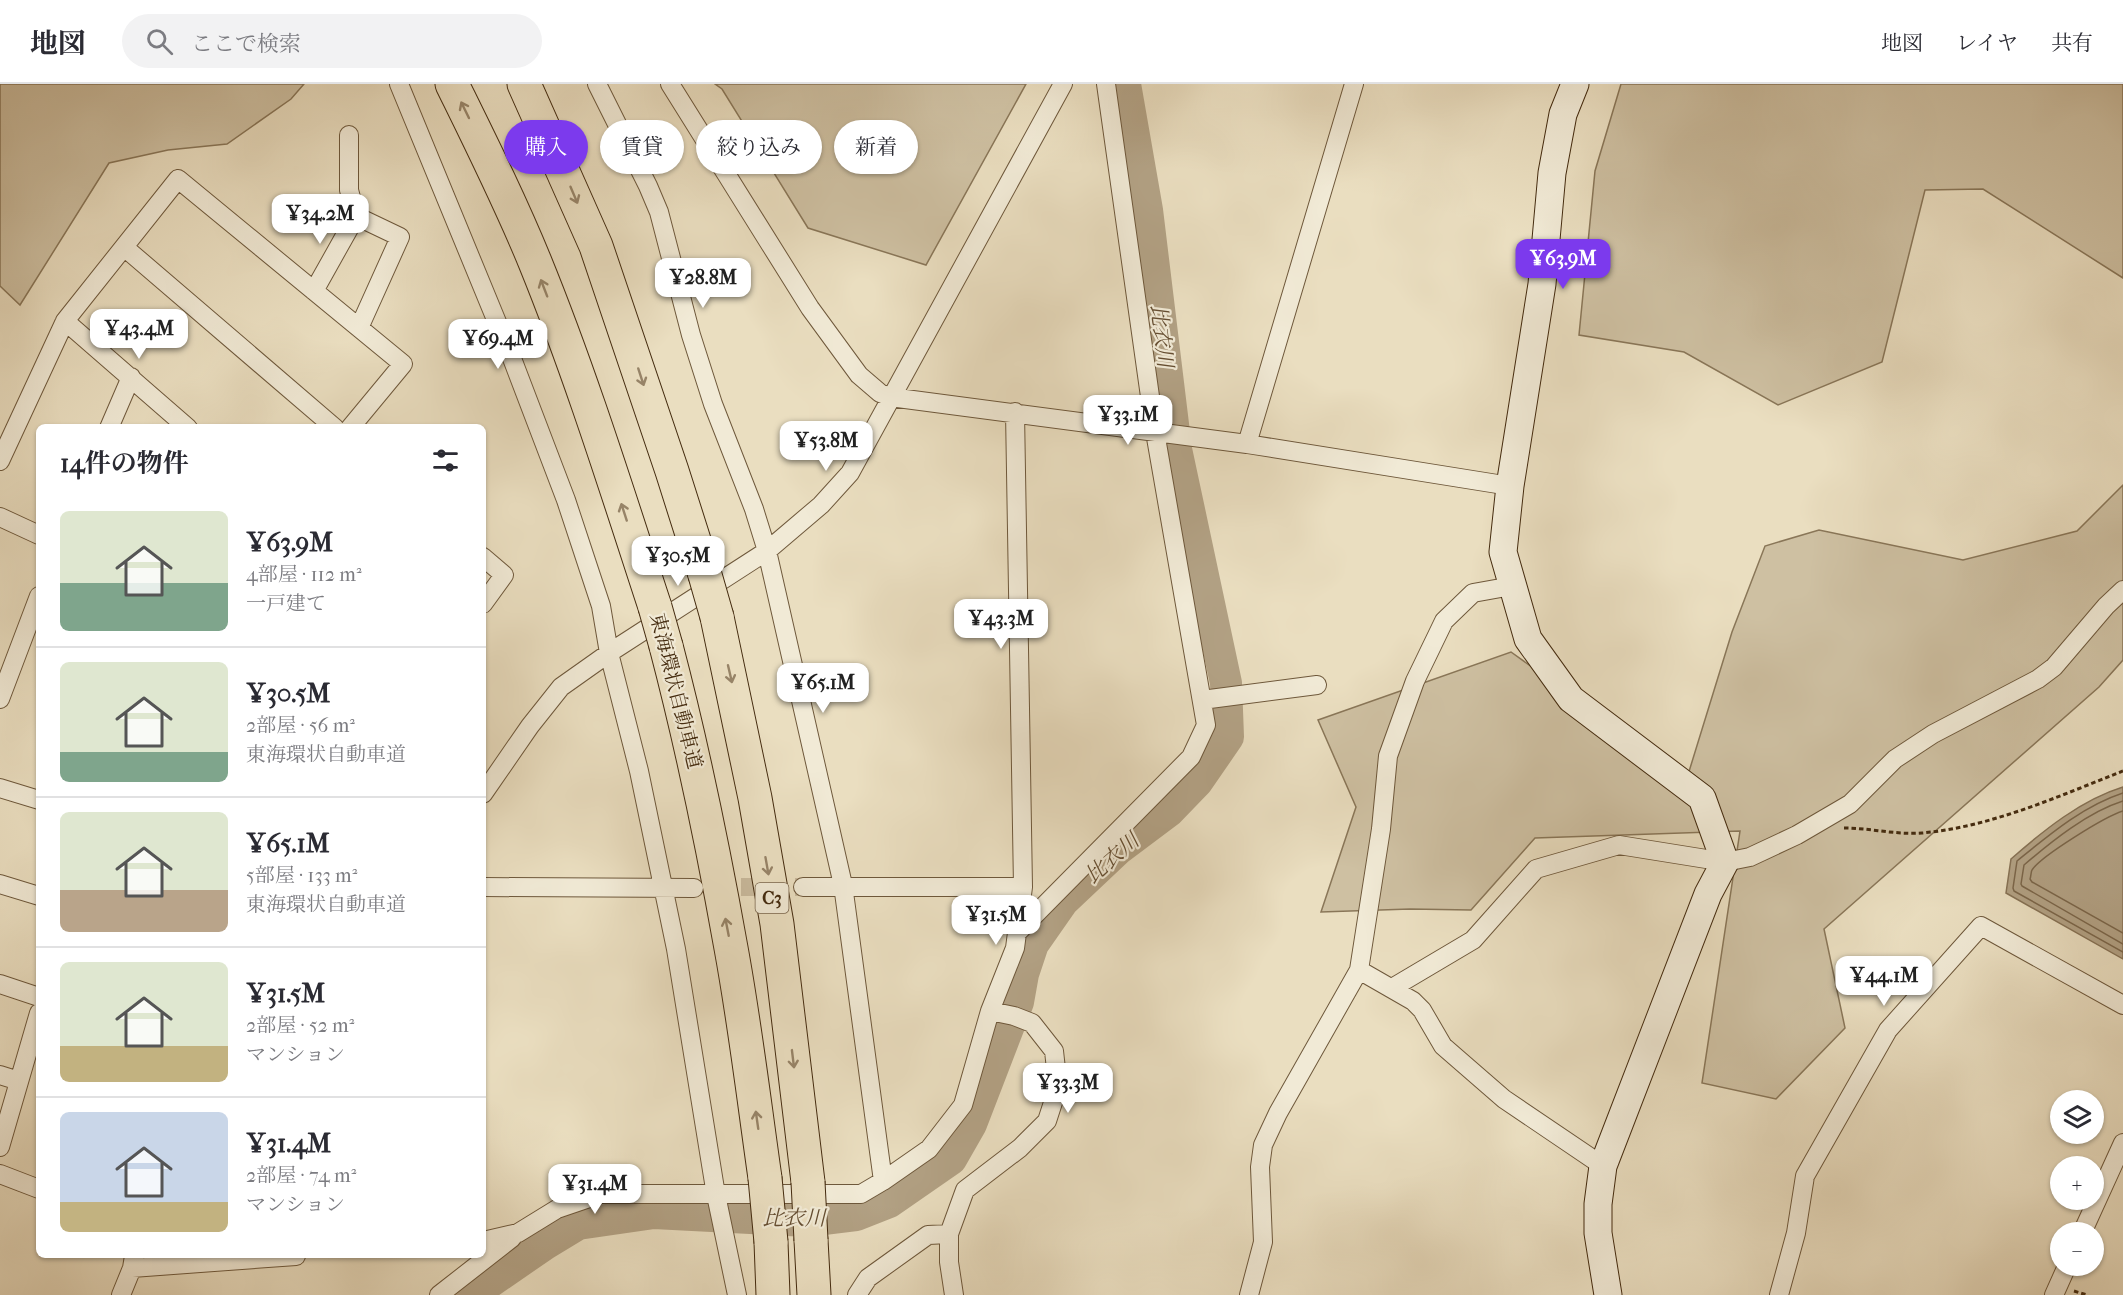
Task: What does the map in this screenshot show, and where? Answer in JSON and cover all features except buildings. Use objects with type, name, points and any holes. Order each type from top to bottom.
[{"type":"highway","name":"東海環状自動車道","points":[[452,84],[499,180],[535,263],[598,434],[666,646],[681,704],[732,949],[765,1178],[773,1295]]},
{"type":"highway","name":"C3","points":[[524,84],[596,246],[672,471],[717,617],[748,766],[777,924],[808,1182],[814,1295]]},
{"type":"street","points":[[399,84],[513,361],[566,500],[601,606],[609,653],[639,771],[676,949],[716,1195],[737,1295]]},
{"type":"street","points":[[597,84],[659,212],[697,355],[713,404],[754,509],[767,551],[843,885],[883,1180]]},
{"type":"street","points":[[670,84],[810,308],[859,375],[880,393],[890,397],[1247,444],[1510,486]]},
{"type":"street","points":[[486,790],[530,726],[561,687],[609,653],[767,551],[821,505],[850,472],[1063,84]]},
{"type":"street","points":[[1017,933],[1191,757],[1206,724],[1155,432],[1106,84]]},
{"type":"street","points":[[1247,444],[1354,84]]},
{"type":"street","points":[[1575,84],[1563,114],[1552,173],[1542,284],[1510,486],[1503,552],[1528,639],[1570,699],[1702,798],[1725,862],[1708,894],[1603,1166],[1598,1204],[1598,1233],[1608,1295]]},
{"type":"street","points":[[314,291],[356,216],[349,190],[349,135]]},
{"type":"street","points":[[0,461],[65,321],[178,179],[403,364],[353,424]]},
{"type":"street","points":[[356,216],[400,237],[359,328]]},
{"type":"street","points":[[124,247],[330,424]]},
{"type":"street","points":[[65,321],[184,424]]},
{"type":"street","points":[[111,424],[131,377]]},
{"type":"street","points":[[440,1295],[518,1233],[557,1209],[602,1194],[861,1194],[929,1149],[963,1104],[990,1011],[1015,948],[1023,887],[1015,412]]},
{"type":"street","points":[[0,517],[36,534]]},
{"type":"street","points":[[486,560],[504,575],[486,599]]},
{"type":"street","points":[[1249,1295],[1263,1242],[1260,1167],[1263,1145],[1278,1113],[1359,970],[1381,829],[1388,756],[1415,681],[1443,621],[1473,593],[1512,586]]},
{"type":"street","points":[[1392,988],[1473,939],[1536,869],[1619,845],[1725,862],[1750,857],[1810,827],[1850,804],[1895,759],[1934,734],[2038,679],[2054,667],[2106,606],[2123,590]]},
{"type":"street","points":[[0,699],[36,604]]},
{"type":"street","points":[[1202,700],[1317,685]]},
{"type":"street","points":[[0,788],[36,799]]},
{"type":"street","points":[[0,884],[36,896]]},
{"type":"street","points":[[803,887],[843,885],[1023,887]]},
{"type":"street","points":[[486,887],[694,888]]},
{"type":"street","points":[[1779,1295],[1796,1233],[1805,1176],[1888,1030],[1981,926],[2123,1005]]},
{"type":"street","points":[[1359,970],[1413,1001],[1422,1010],[1443,1046],[1475,1076],[1504,1099],[1603,1166]]},
{"type":"street","points":[[0,984],[36,996]]},
{"type":"street","points":[[954,1295],[949,1262],[949,1234],[965,1190],[1020,1148],[1047,1121],[1058,1087],[1054,1051],[1032,1023],[990,1011]]},
{"type":"street","points":[[0,1147],[36,1023]]},
{"type":"street","points":[[0,1076],[19,1081]]},
{"type":"street","points":[[2087,1222],[2123,1143]]},
{"type":"street","points":[[0,1174],[36,1188]]},
{"type":"street","points":[[486,1240],[518,1233]]},
{"type":"street","points":[[857,1295],[868,1278],[928,1234],[949,1234]]},
{"type":"street","points":[[121,1295],[133,1262],[242,1258]]},
{"type":"street","points":[[2054,1295],[2063,1276]]},
{"type":"path","points":[[1810,827],[1898,833],[1955,829],[2034,806],[2123,771]]},
{"type":"shaded area","points":[[0,84],[304,84],[291,99],[227,144],[168,150],[109,163],[20,305],[0,286]]},
{"type":"shaded area","points":[[715,84],[1026,84],[926,265],[808,228],[775,174],[822,174],[822,120],[741,120],[722,89]]},
{"type":"shaded area","points":[[1621,84],[2123,84],[2123,278],[1983,189],[1925,190],[1882,362],[1778,405],[1684,352],[1579,335],[1595,171]]},
{"type":"shaded area","points":[[2123,485],[2123,660],[2099,687],[1824,929],[1845,1028],[1776,1099],[1702,1083],[1740,831],[1535,838],[1471,910],[1410,909],[1321,912],[1356,807],[1318,720],[1511,652],[1687,778],[1732,632],[1765,546],[1819,530],[1963,560],[2077,531]]},
{"type":"water","points":[[2123,787],[2123,959],[2006,893],[2011,859],[2050,827],[2078,808]]},
{"type":"waterway","name":"比衣川","points":[[471,1295],[578,1224],[654,1213],[807,1221],[856,1215],[889,1202],[951,1159],[971,1124],[1018,1002],[1023,974],[1033,944],[1063,901],[1117,850],[1169,811],[1197,782],[1228,737],[1226,683],[1176,449],[1147,210],[1125,84]]},
{"type":"tunnel","points":[[714,887],[803,887]]}]
